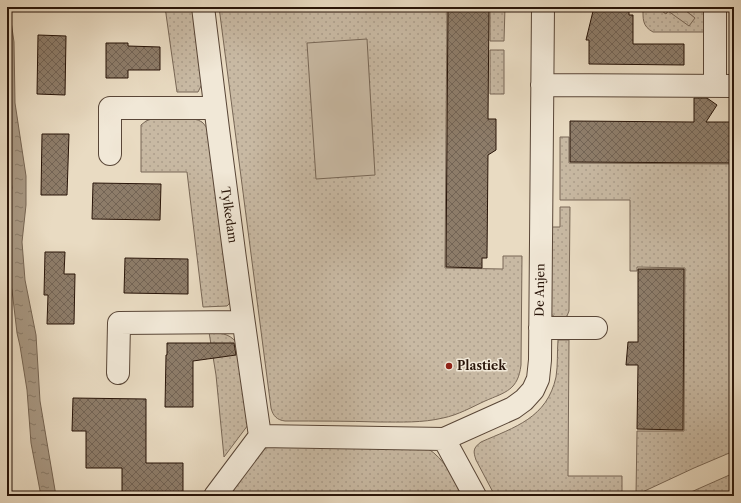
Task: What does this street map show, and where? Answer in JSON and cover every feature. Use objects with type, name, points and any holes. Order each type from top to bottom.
[{"type":"street","name":"Tylkedam","points":[[204,7],[215,108],[243,322],[260,436]]},
{"type":"street","name":"De Anjen","points":[[444,439],[513,408],[524,400],[533,390],[538,379],[540,360],[543,7]]},
{"type":"street","points":[[542,85],[724,86],[715,7]]},
{"type":"street","points":[[110,154],[110,108],[215,108]]},
{"type":"street","points":[[118,373],[119,323],[243,322]]},
{"type":"street","points":[[540,328],[596,328]]},
{"type":"street","points":[[216,496],[260,436],[444,439],[475,496]]},
{"type":"green space","points":[[165,7],[194,7],[202,84],[198,92],[177,92]]},
{"type":"green space","points":[[219,7],[447,7],[445,268],[503,269],[503,256],[522,256],[521,365],[517,380],[510,389],[449,417],[427,421],[285,421],[278,419],[274,415],[271,408]]},
{"type":"green space","points":[[490,7],[505,7],[504,41],[490,41]]},
{"type":"green space","points":[[643,7],[657,7],[666,14],[668,11],[695,18],[681,7],[704,7],[704,32],[653,32],[645,25],[643,19]]},
{"type":"green space","points":[[657,7],[681,7],[695,18],[689,26],[668,11],[666,14]]},
{"type":"green space","points":[[367,39],[375,175],[316,179],[307,43]]},
{"type":"green space","points":[[490,50],[504,50],[504,94],[490,94]]},
{"type":"green space","points":[[157,117],[198,120],[203,123],[209,132],[231,300],[227,306],[203,307],[187,172],[141,172],[141,125],[146,121]]},
{"type":"green space","points":[[560,137],[569,137],[569,163],[734,164],[734,451],[636,495],[637,431],[684,431],[685,268],[637,267],[637,271],[630,271],[630,200],[560,200]]},
{"type":"green space","points":[[560,207],[570,207],[569,311],[567,316],[559,318],[553,316],[550,312],[551,227],[560,227]]},
{"type":"green space","points":[[209,332],[227,335],[236,342],[248,425],[224,457],[216,375]]},
{"type":"green space","points":[[558,340],[569,340],[568,476],[622,476],[622,496],[495,496],[476,460],[474,450],[478,444],[517,426],[537,412],[545,402],[552,391],[556,377]]},
{"type":"green space","points":[[270,447],[427,448],[444,463],[462,496],[243,496],[236,494],[232,490],[261,451]]},
{"type":"green space","points":[[734,473],[734,490],[720,496],[682,496]]},
{"type":"water","points":[[7,7],[9,7],[14,42],[15,103],[26,176],[26,205],[22,242],[25,280],[36,335],[40,401],[56,496],[41,496],[31,443],[27,390],[17,333],[12,290],[7,272],[7,208],[12,188],[7,154]]},
{"type":"building","points":[[448,7],[489,7],[488,119],[496,119],[496,150],[488,155],[487,258],[482,258],[482,268],[446,267]]},
{"type":"building","points":[[594,7],[629,7],[629,15],[633,15],[633,44],[684,44],[684,65],[589,64],[589,40],[586,40]]},
{"type":"building","points":[[38,35],[66,36],[65,95],[37,94]]},
{"type":"building","points":[[106,43],[128,43],[128,46],[160,47],[160,70],[128,70],[128,78],[106,78]]},
{"type":"building","points":[[694,98],[707,98],[717,105],[706,122],[734,122],[734,163],[570,162],[570,121],[694,122]]},
{"type":"building","points":[[42,134],[69,134],[67,195],[41,195]]},
{"type":"building","points":[[93,183],[161,184],[160,220],[92,219]]},
{"type":"building","points":[[45,252],[65,252],[64,274],[75,274],[74,324],[47,324],[48,295],[44,295]]},
{"type":"building","points":[[125,258],[188,259],[188,294],[124,293]]},
{"type":"building","points":[[638,269],[684,269],[683,430],[637,429],[638,365],[626,365],[628,342],[638,342]]},
{"type":"building","points":[[167,343],[234,343],[236,355],[193,361],[193,407],[165,407]]},
{"type":"building","points":[[73,398],[146,399],[146,463],[183,463],[183,496],[122,496],[122,468],[86,468],[86,431],[72,431]]},
{"type":"place","name":"Plastiek","points":[[449,366]]}]
